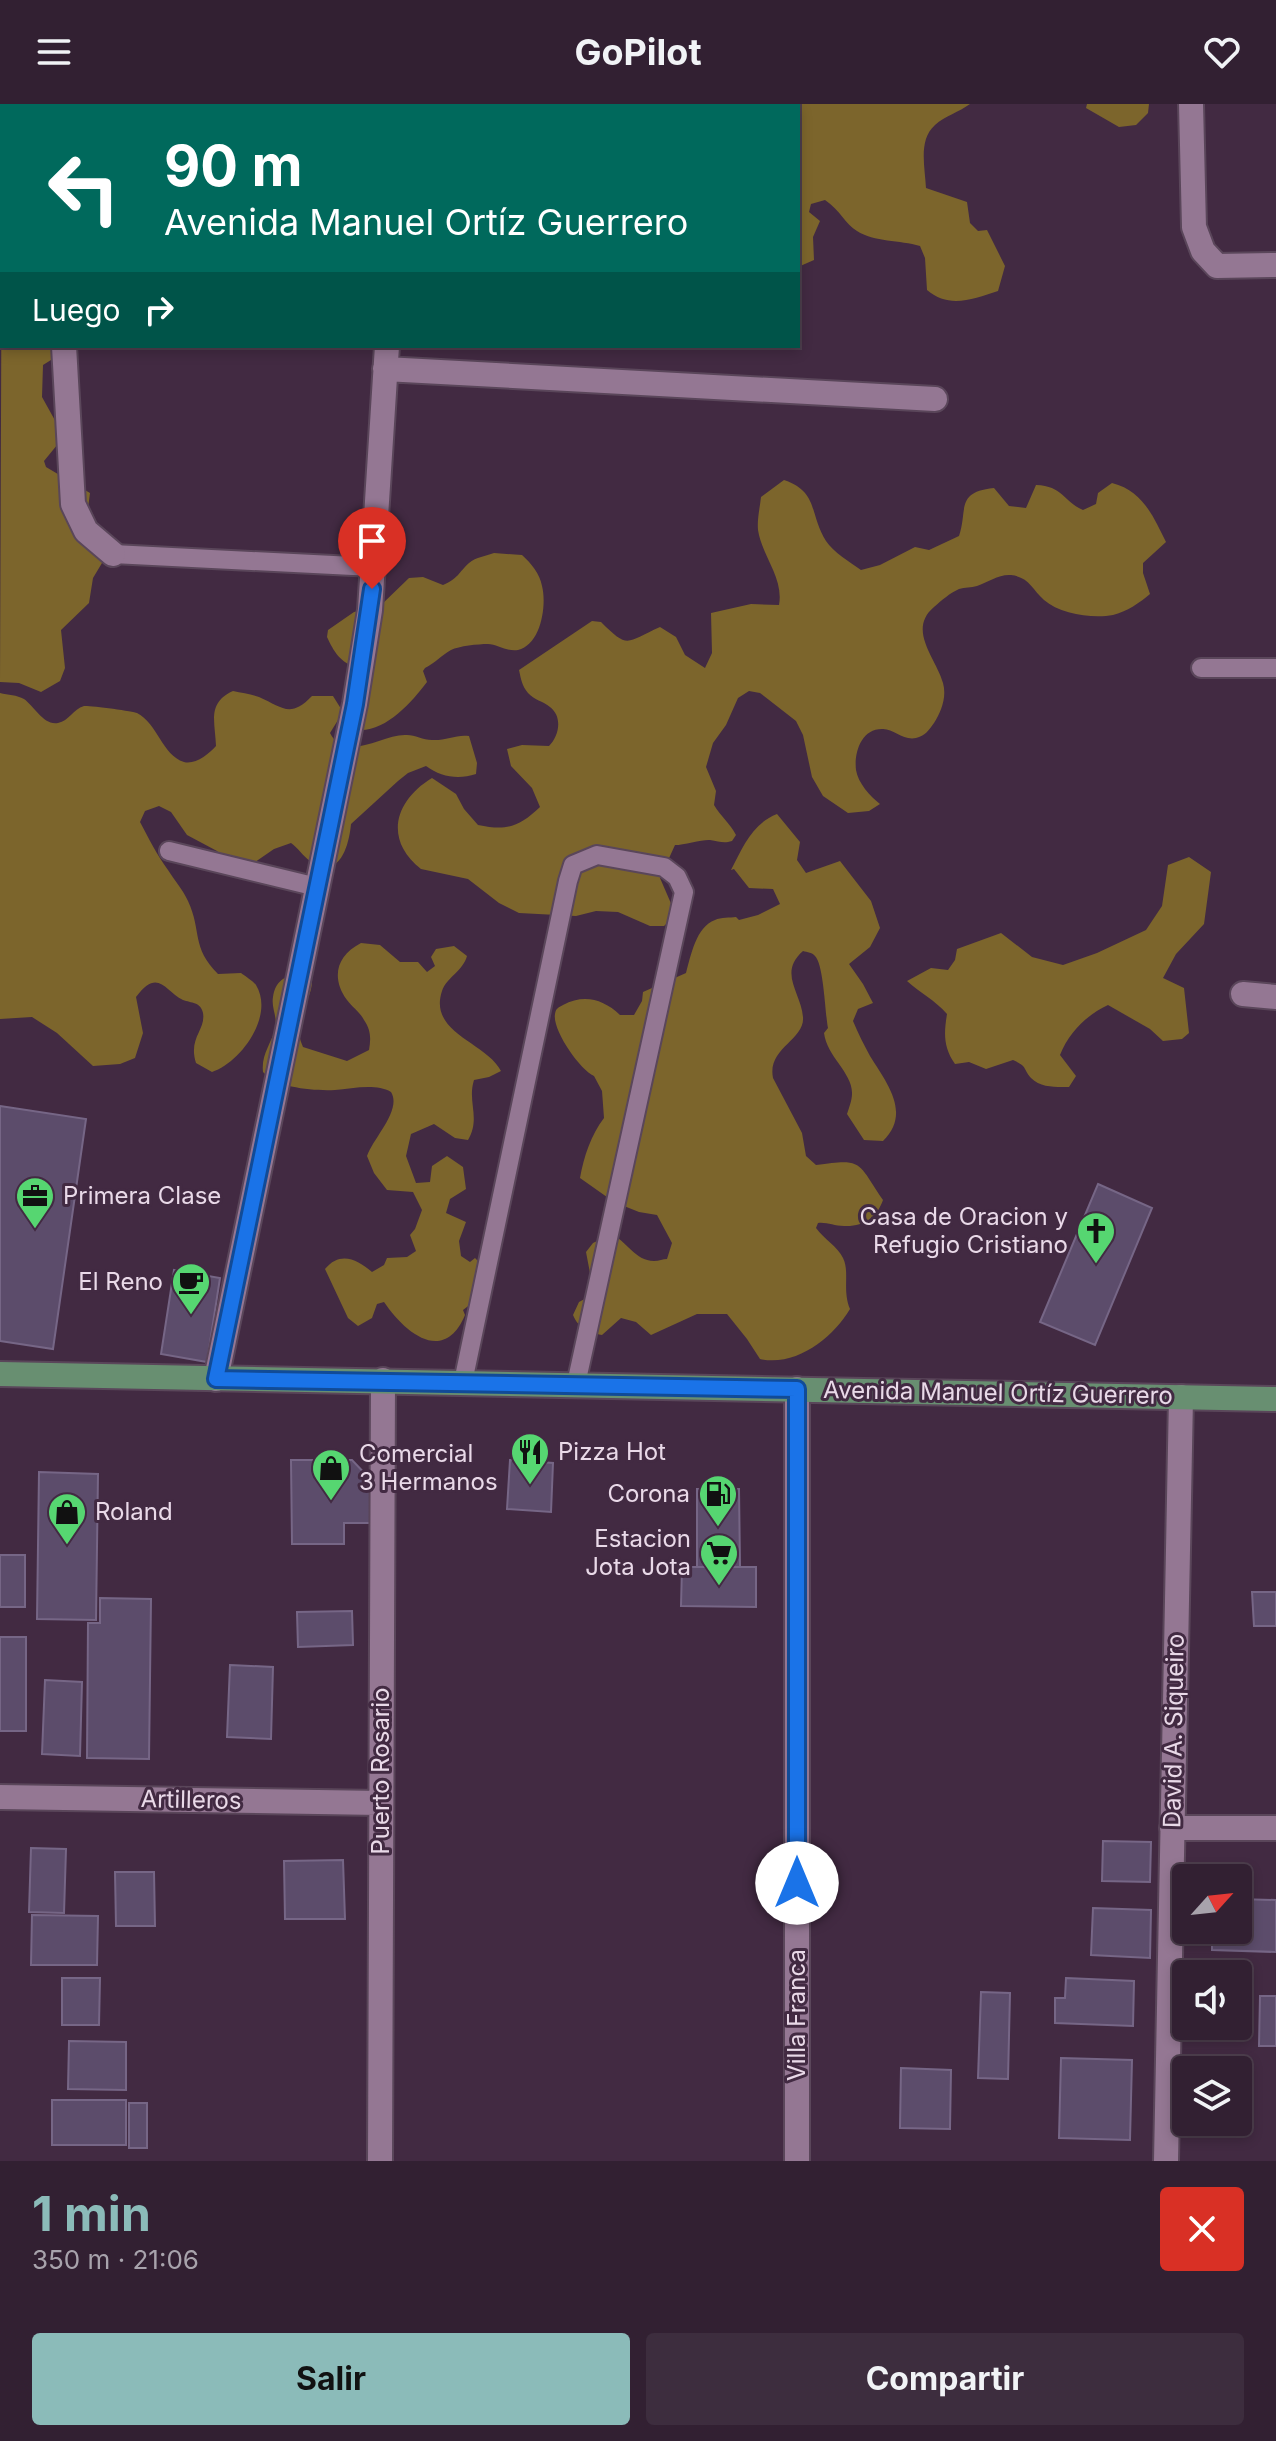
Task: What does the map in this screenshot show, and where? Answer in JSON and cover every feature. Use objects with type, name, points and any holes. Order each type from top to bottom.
[{"type":"main road","name":"Avenida Manuel Ortíz Guerrero","points":[[0,1374],[1276,1399]]},
{"type":"street","points":[[1191,104],[1194,227],[1203,251],[1217,266],[1276,265]]},
{"type":"street","points":[[64,348],[73,504],[86,531],[113,554]]},
{"type":"street","points":[[216,1379],[355,704],[370,610],[386,357],[935,399]]},
{"type":"street","points":[[1243,994],[1276,997]]},
{"type":"street","name":"Puerto Rosario","points":[[380,2161],[383,1380]]},
{"type":"street","name":"Villa Franca","points":[[797,1389],[797,2161]]},
{"type":"street","name":"David A. Siqueiro","points":[[1166,2161],[1181,1397]]},
{"type":"street","name":"Artilleros","points":[[0,1797],[381,1803]]},
{"type":"street","points":[[1172,1828],[1276,1828]]},
{"type":"lane","points":[[113,554],[373,567]]},
{"type":"lane","points":[[1201,668],[1276,668]]},
{"type":"lane","points":[[169,851],[317,887]]},
{"type":"lane","points":[[463,1382],[568,881],[573,865],[597,855],[664,867],[677,877],[684,892],[576,1384]]},
{"type":"shaded area","points":[[800,104],[970,104],[939,122],[926,138],[926,188],[967,202],[970,223],[978,231],[987,230],[1005,266],[998,291],[961,301],[935,296],[927,290],[925,258],[920,246],[864,235],[825,200],[811,204],[809,212],[820,221],[813,237],[814,260],[800,266]]},
{"type":"shaded area","points":[[1087,104],[1149,104],[1148,113],[1136,125],[1119,127],[1086,108]]},
{"type":"shaded area","points":[[1,348],[51,348],[51,360],[43,365],[42,397],[62,433],[62,439],[44,461],[46,467],[90,493],[87,516],[105,558],[93,578],[89,603],[61,630],[65,668],[60,681],[41,692],[19,683],[0,682]]},
{"type":"shaded area","points":[[784,480],[808,497],[829,545],[861,570],[880,565],[915,547],[929,550],[959,536],[968,498],[982,490],[994,488],[1009,506],[1026,508],[1036,485],[1045,486],[1083,510],[1096,504],[1098,493],[1112,483],[1139,498],[1166,542],[1143,563],[1150,594],[1113,615],[1087,616],[1059,609],[1044,600],[1026,581],[1011,575],[959,589],[934,607],[926,616],[923,635],[943,683],[943,704],[934,723],[919,737],[907,738],[882,729],[864,737],[856,756],[856,770],[865,789],[880,804],[869,811],[848,813],[823,796],[812,777],[803,735],[796,721],[760,693],[749,691],[738,698],[726,725],[713,743],[706,767],[716,791],[714,805],[736,835],[729,842],[707,840],[675,845],[660,878],[676,915],[664,926],[650,926],[618,912],[596,911],[576,916],[519,913],[499,903],[468,879],[421,869],[409,858],[398,834],[398,821],[409,798],[432,778],[456,794],[478,825],[497,828],[512,826],[540,807],[532,788],[511,766],[507,749],[522,745],[549,746],[557,732],[558,721],[550,707],[526,690],[519,670],[592,621],[601,622],[617,637],[628,641],[660,627],[676,637],[685,655],[705,668],[712,653],[711,613],[751,604],[779,605],[776,576],[760,540],[758,522],[761,497]]},
{"type":"shaded area","points":[[494,553],[522,555],[539,577],[543,613],[532,641],[518,650],[488,644],[451,650],[425,668],[423,671],[427,682],[398,714],[371,729],[361,730],[357,668],[346,663],[335,652],[327,637],[328,630],[354,612],[380,606],[409,578],[423,577],[443,585],[472,561]]},
{"type":"shaded area","points":[[233,691],[256,696],[286,709],[298,707],[312,696],[333,696],[343,712],[330,733],[345,746],[355,747],[410,735],[437,740],[469,736],[477,763],[476,774],[450,776],[426,766],[408,773],[351,824],[341,858],[329,867],[310,861],[291,843],[274,849],[248,867],[226,861],[217,851],[187,835],[171,812],[159,806],[145,811],[140,822],[188,901],[204,955],[218,974],[241,973],[256,985],[261,997],[258,1024],[252,1037],[223,1067],[212,1072],[196,1063],[194,1047],[203,1019],[200,1007],[156,982],[136,997],[143,1033],[135,1058],[120,1064],[93,1066],[57,1033],[32,1017],[0,1019],[0,693],[24,699],[44,719],[53,723],[62,722],[84,706],[137,713],[150,724],[170,753],[188,763],[202,758],[216,746],[216,707]]},
{"type":"shaded area","points":[[777,814],[800,842],[797,860],[806,873],[840,861],[871,901],[880,928],[870,947],[849,964],[873,1003],[858,1009],[853,1021],[889,1087],[896,1109],[891,1130],[883,1141],[864,1140],[847,1114],[852,1099],[851,1086],[826,1042],[824,1033],[828,1028],[822,979],[818,961],[810,953],[803,951],[796,959],[791,975],[803,1017],[802,1025],[775,1059],[773,1068],[773,1078],[802,1133],[806,1156],[816,1165],[843,1162],[858,1166],[883,1200],[873,1216],[864,1223],[844,1226],[818,1223],[816,1228],[843,1258],[850,1309],[824,1340],[787,1359],[760,1359],[727,1314],[697,1314],[651,1335],[636,1322],[621,1318],[602,1335],[592,1333],[581,1327],[573,1315],[579,1302],[594,1294],[586,1252],[593,1243],[611,1234],[641,1258],[654,1261],[667,1259],[672,1243],[657,1215],[614,1202],[580,1178],[595,1131],[604,1118],[602,1091],[594,1076],[582,1066],[562,1039],[555,1021],[556,1010],[586,999],[607,1005],[620,1015],[634,1015],[643,992],[686,973],[695,942],[709,924],[720,918],[736,917],[739,920],[758,915],[780,904],[773,889],[749,888],[734,869],[731,870],[755,830]]},
{"type":"shaded area","points":[[1189,857],[1211,872],[1204,924],[1176,954],[1163,978],[1184,988],[1189,1033],[1182,1039],[1163,1041],[1150,1029],[1108,1005],[1080,1025],[1060,1055],[1076,1076],[1069,1087],[1039,1084],[1013,1060],[986,1069],[969,1062],[955,1064],[945,1040],[947,1014],[907,981],[931,968],[948,970],[955,960],[957,949],[1001,933],[1032,957],[1063,965],[1097,953],[1146,930],[1162,906],[1168,865]]},
{"type":"shaded area","points":[[361,943],[380,945],[400,962],[418,962],[427,972],[435,966],[431,957],[436,949],[454,946],[467,956],[442,991],[440,1005],[443,1017],[461,1036],[494,1061],[501,1071],[474,1080],[474,1117],[468,1140],[455,1138],[434,1124],[411,1134],[406,1156],[416,1183],[430,1182],[432,1166],[447,1156],[463,1167],[466,1189],[450,1199],[446,1213],[466,1222],[459,1241],[461,1256],[470,1262],[475,1258],[485,1268],[480,1297],[463,1310],[465,1315],[456,1330],[436,1341],[413,1333],[384,1302],[377,1304],[372,1318],[358,1326],[348,1318],[325,1269],[337,1260],[348,1259],[372,1272],[384,1265],[387,1258],[407,1257],[416,1251],[410,1235],[422,1210],[413,1192],[387,1190],[374,1173],[367,1156],[393,1107],[391,1092],[371,1087],[306,1089],[277,1082],[263,1072],[265,1055],[276,1025],[275,990],[282,980],[293,975],[312,977],[312,986],[298,1026],[303,1047],[347,1061],[369,1050],[368,1027],[342,992],[338,976],[341,961]]},
{"type":"building","name":"Primera Clase","points":[[0,1106],[86,1119],[53,1349],[0,1341]]},
{"type":"building","name":"Casa de Oracion y Refugio Cristiano","points":[[1098,1184],[1152,1208],[1095,1345],[1040,1322]]},
{"type":"building","name":"El Reno","points":[[174,1270],[220,1278],[207,1362],[161,1354]]},
{"type":"building","name":"Comercial 3 Hermanos","points":[[291,1460],[352,1460],[371,1480],[371,1523],[344,1523],[344,1544],[292,1544]]},
{"type":"building","name":"Pizza Hot","points":[[510,1460],[553,1463],[551,1512],[507,1509]]},
{"type":"building","name":"Roland","points":[[39,1472],[98,1474],[96,1620],[37,1619]]},
{"type":"building","name":"Corona","points":[[697,1489],[739,1489],[740,1567],[697,1567]]},
{"type":"building","points":[[0,1555],[25,1555],[25,1607],[0,1607]]},
{"type":"building","name":"Estacion Jota Jota","points":[[682,1567],[756,1567],[756,1607],[681,1606]]},
{"type":"building","points":[[1252,1592],[1276,1592],[1276,1626],[1254,1626]]},
{"type":"building","points":[[100,1598],[151,1599],[149,1759],[87,1758],[88,1623],[100,1623]]},
{"type":"building","points":[[352,1611],[353,1645],[298,1647],[297,1612]]},
{"type":"building","points":[[0,1637],[26,1637],[26,1731],[0,1731]]},
{"type":"building","points":[[230,1665],[273,1667],[271,1739],[227,1737]]},
{"type":"building","points":[[45,1680],[82,1682],[80,1756],[42,1754]]},
{"type":"building","points":[[1103,1841],[1151,1842],[1150,1882],[1102,1881]]},
{"type":"building","points":[[31,1848],[66,1849],[64,1913],[29,1912]]},
{"type":"building","points":[[343,1860],[345,1919],[285,1919],[284,1861]]},
{"type":"building","points":[[115,1872],[154,1872],[155,1926],[116,1926]]},
{"type":"building","points":[[1252,1899],[1276,1900],[1276,1952],[1212,1950],[1212,1944],[1252,1944]]},
{"type":"building","points":[[1093,1908],[1151,1910],[1150,1958],[1091,1955]]},
{"type":"building","points":[[32,1915],[98,1916],[97,1965],[31,1965]]},
{"type":"building","points":[[62,1978],[100,1978],[99,2025],[62,2025]]},
{"type":"building","points":[[1066,1978],[1134,1981],[1133,2026],[1055,2023],[1055,1998],[1065,1998]]},
{"type":"building","points":[[981,1992],[1010,1993],[1008,2079],[978,2078]]},
{"type":"building","points":[[1260,1996],[1276,1996],[1276,2046],[1259,2046]]},
{"type":"building","points":[[69,2041],[126,2042],[126,2090],[68,2089]]},
{"type":"building","points":[[1061,2058],[1132,2060],[1130,2140],[1059,2138]]},
{"type":"building","points":[[901,2068],[951,2070],[950,2129],[900,2128]]},
{"type":"building","points":[[52,2100],[126,2100],[126,2145],[52,2145]]},
{"type":"building","points":[[129,2103],[147,2103],[147,2148],[129,2148]]},
{"type":"place","name":"Primera Clase","points":[[35,1230]]},
{"type":"place","name":"Casa de Oracion y Refugio Cristiano","points":[[1096,1265]]},
{"type":"place","name":"El Reno","points":[[191,1316]]},
{"type":"place","name":"Pizza Hot","points":[[530,1486]]},
{"type":"place","name":"Comercial 3 Hermanos","points":[[331,1502]]},
{"type":"place","name":"Corona","points":[[718,1528]]},
{"type":"place","name":"Roland","points":[[67,1546]]},
{"type":"place","name":"Estacion Jota Jota","points":[[719,1587]]},
{"type":"route","points":[[372,589],[355,704],[216,1379],[797,1389],[797,1883]]}]
